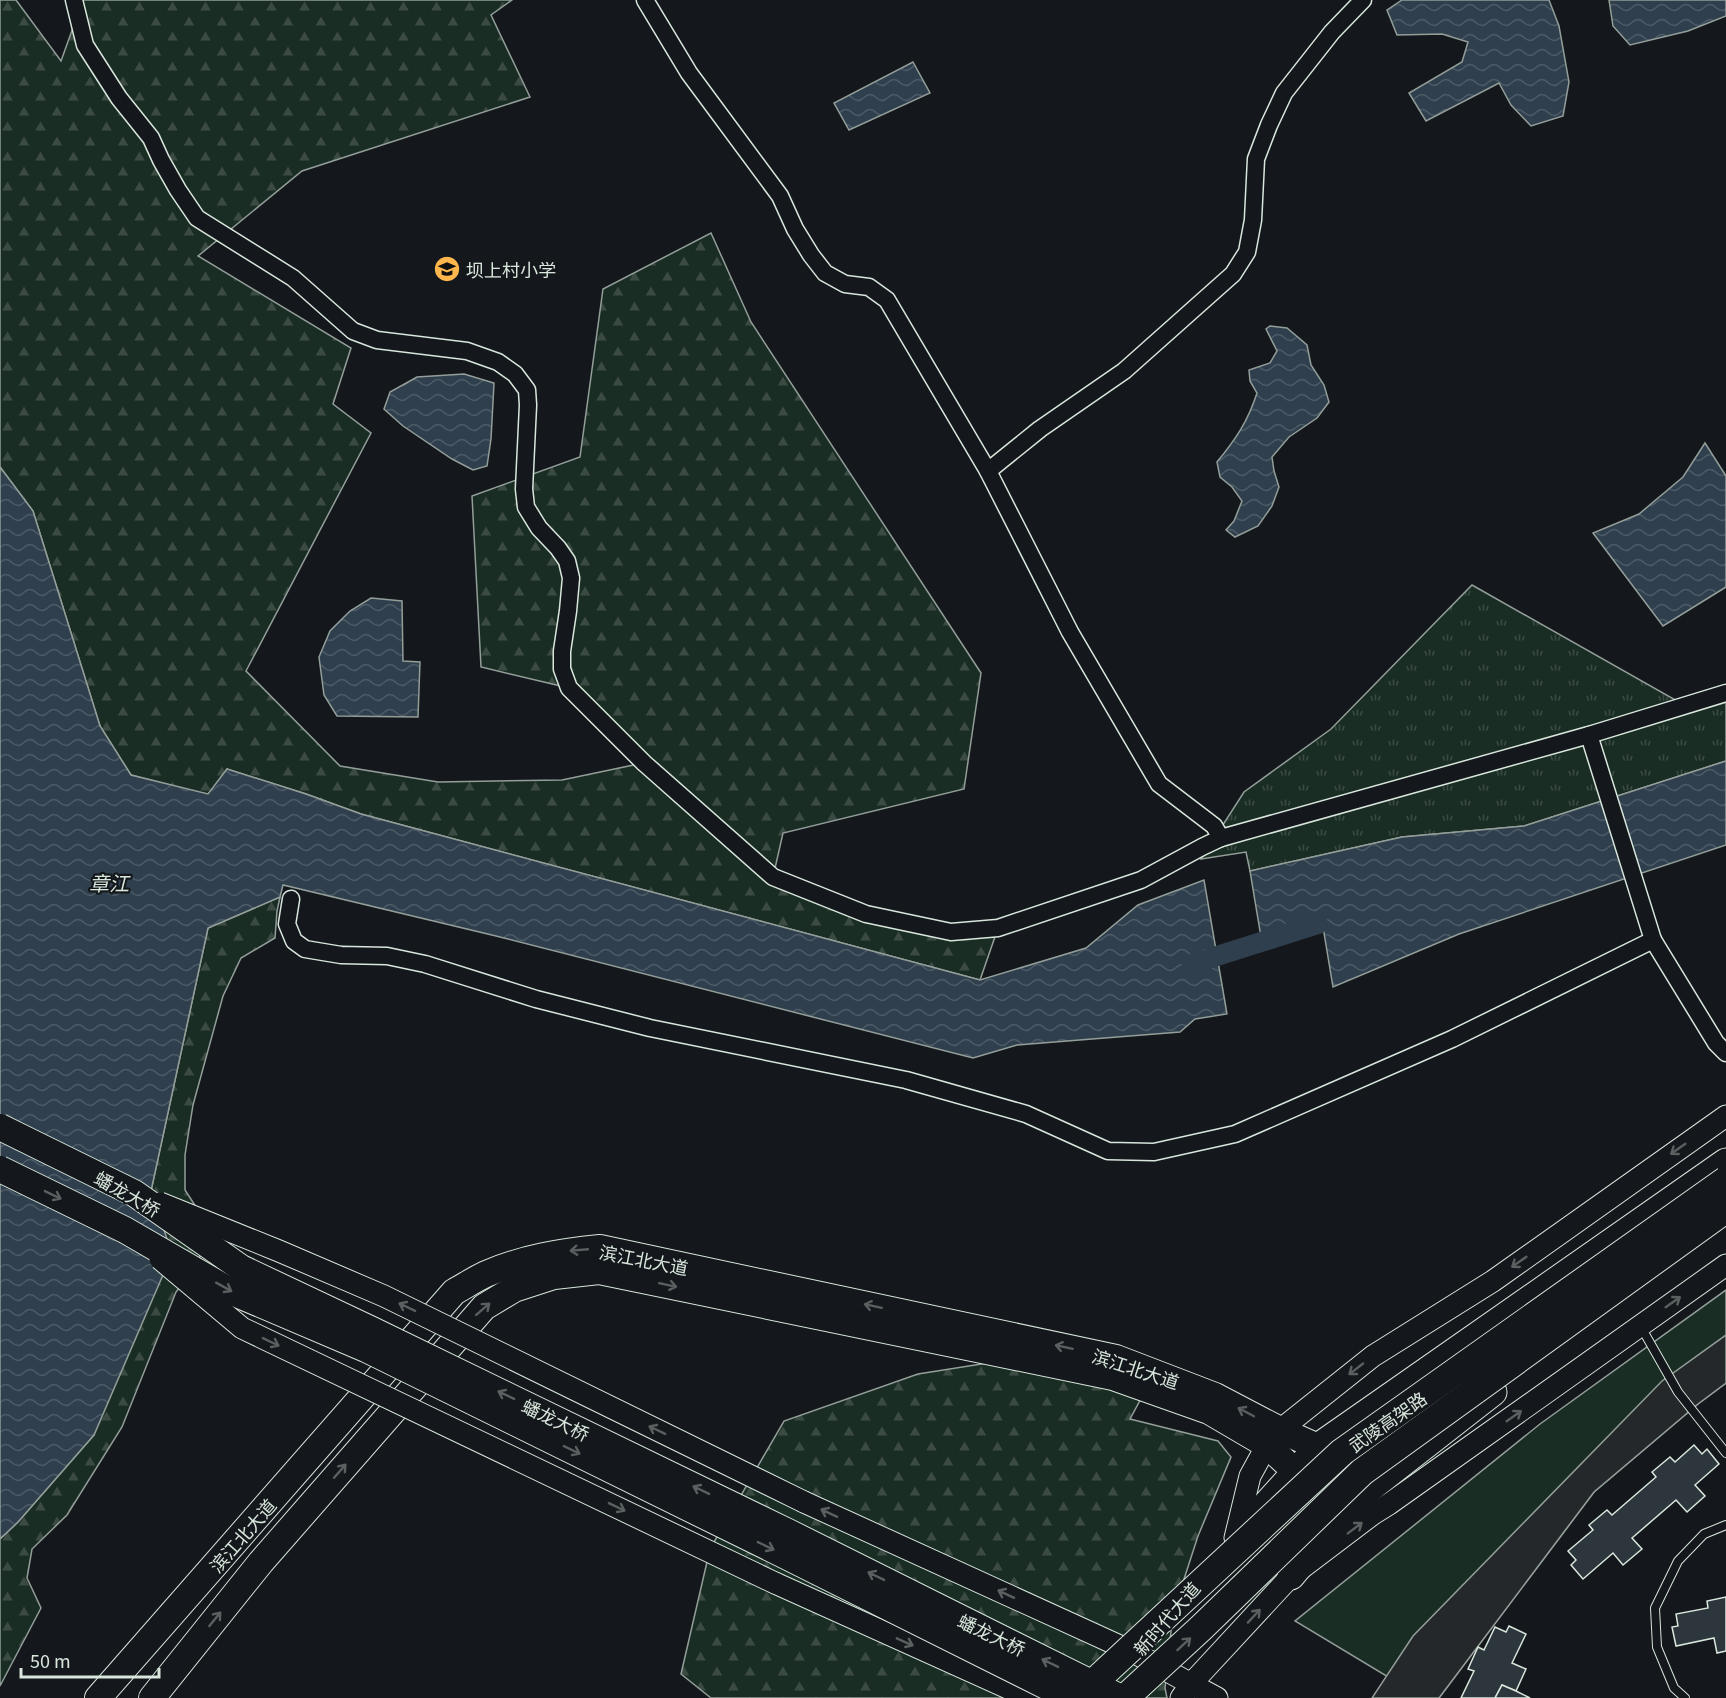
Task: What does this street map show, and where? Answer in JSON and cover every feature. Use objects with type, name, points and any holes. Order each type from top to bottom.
[{"type":"highway","points":[[1236,1537],[1318,1447],[1725,1166]]},
{"type":"highway","name":"武陵高架路","points":[[1077,1698],[1342,1452],[1725,1166]]},
{"type":"highway","points":[[1291,1576],[1344,1512],[1362,1495],[1726,1210]]},
{"type":"highway","name":"武陵高架路","points":[[1123,1698],[1202,1628],[1362,1472],[1726,1210]]},
{"type":"main road","name":"蟠龙大桥","points":[[0,1127],[134,1193],[241,1269],[383,1335],[1123,1698]]},
{"type":"main road","name":"蟠龙大桥","points":[[0,1169],[125,1230],[232,1292],[366,1349],[1070,1698]]},
{"type":"main road","name":"滨江北大道","points":[[98,1698],[454,1292],[486,1274],[525,1260],[559,1252],[600,1248],[1116,1358],[1215,1396],[1274,1437],[1296,1472]]},
{"type":"main road","name":"滨江北大道","points":[[152,1698],[261,1562],[484,1307],[514,1288],[554,1276],[599,1271],[1113,1377],[1274,1437],[1318,1447]]},
{"type":"street","points":[[74,0],[85,45],[119,98],[151,138],[178,190],[197,218],[292,278],[353,331],[377,340],[467,351],[498,362],[515,374],[527,390],[524,489],[526,507],[539,528],[567,561],[571,578],[562,651],[562,669],[569,688],[644,763],[773,877],[866,914],[951,932],[998,928],[1141,880],[1221,838],[1589,735],[1726,693]]},
{"type":"street","points":[[645,0],[689,73],[780,196],[795,229],[825,273],[845,284],[868,287],[887,300],[988,471],[1070,632],[1159,784],[1214,826],[1221,838]]},
{"type":"street","points":[[988,471],[1040,429],[1124,371],[1233,274],[1247,252],[1252,220],[1256,159],[1284,93],[1332,32],[1363,0]]},
{"type":"street","points":[[1589,735],[1653,940],[1716,1043],[1726,1053]]},
{"type":"street","points":[[291,899],[287,924],[294,941],[304,950],[341,955],[387,956],[425,964],[536,999],[650,1028],[906,1080],[1026,1114],[1108,1151],[1154,1152],[1235,1134],[1452,1039],[1653,940]]},
{"type":"street","points":[[1236,1537],[1250,1476],[1274,1437],[1373,1356],[1493,1281],[1726,1116]]},
{"type":"street","points":[[134,1193],[384,1296],[804,1502],[1135,1653],[1186,1691],[1217,1698]]},
{"type":"street","points":[[125,1230],[242,1328],[775,1583],[1030,1698]]},
{"type":"street","points":[[1186,1691],[1291,1576],[1373,1514],[1726,1264]]},
{"type":"street","name":"新时代大道","points":[[1095,1698],[1236,1537]]},
{"type":"lane","points":[[1641,1325],[1678,1392],[1726,1453]]},
{"type":"lane","points":[[1685,1698],[1674,1688],[1657,1647],[1655,1608],[1678,1561],[1704,1534],[1726,1525]]},
{"type":"green space","points":[[0,0],[16,0],[61,61],[83,0],[512,0],[491,15],[530,97],[302,171],[198,256],[351,348],[333,404],[371,433],[246,671],[340,766],[438,782],[562,780],[643,763],[569,688],[481,667],[472,496],[580,457],[603,289],[711,233],[751,322],[981,673],[964,789],[783,833],[773,877],[951,932],[998,928],[980,980],[361,814],[227,769],[208,795],[131,775],[100,726],[33,511],[0,467]]},
{"type":"green space","points":[[1472,585],[1684,705],[1726,693],[1726,761],[1524,826],[1402,837],[1250,871],[1246,852],[1201,859],[1244,792],[1331,729]]},
{"type":"green space","points":[[280,897],[275,938],[241,958],[223,996],[193,1105],[185,1155],[185,1190],[198,1210],[202,1242],[199,1262],[176,1292],[122,1427],[67,1515],[32,1549],[27,1578],[41,1608],[0,1686],[0,1539],[18,1522],[94,1435],[151,1191],[208,928]]},
{"type":"green space","points":[[1726,1290],[1726,1383],[1594,1492],[1439,1698],[1423,1698],[1295,1621],[1540,1424]]},
{"type":"green space","points":[[1051,1353],[1156,1371],[1130,1419],[1218,1441],[1231,1457],[1198,1536],[1173,1613],[1165,1688],[1167,1698],[711,1698],[681,1674],[710,1549],[784,1421],[918,1374]]},
{"type":"shaded area","points":[[1726,1335],[1726,1383],[1594,1492],[1439,1698],[1372,1698],[1413,1636],[1662,1381]]},
{"type":"water","points":[[1402,0],[1549,0],[1559,26],[1569,82],[1563,116],[1531,126],[1511,105],[1499,83],[1426,121],[1409,93],[1462,62],[1468,42],[1442,34],[1397,35],[1387,10]]},
{"type":"water","points":[[1609,0],[1726,0],[1726,16],[1688,31],[1630,45],[1613,26]]},
{"type":"water","points":[[913,62],[930,93],[849,130],[834,103]]},
{"type":"water","points":[[1270,326],[1287,328],[1307,345],[1311,365],[1324,385],[1329,402],[1317,418],[1289,437],[1272,457],[1279,487],[1272,506],[1258,526],[1235,537],[1226,530],[1234,521],[1242,501],[1232,487],[1220,477],[1217,462],[1241,429],[1257,393],[1250,381],[1249,370],[1270,363],[1277,351],[1266,329]]},
{"type":"water","points":[[464,374],[494,383],[487,466],[473,470],[452,459],[403,426],[384,409],[390,392],[417,377]]},
{"type":"water","points":[[1705,443],[1726,476],[1726,587],[1663,626],[1593,533],[1639,514],[1683,477]]},
{"type":"water","name":"章江","points":[[0,467],[33,511],[100,726],[131,775],[208,794],[227,769],[361,814],[980,980],[1086,948],[1138,905],[1204,880],[1227,1014],[1195,1019],[1180,1032],[1017,1045],[973,1058],[496,936],[283,885],[280,897],[208,928],[151,1191],[172,1254],[94,1435],[18,1522],[0,1539]]},
{"type":"water","points":[[371,598],[402,601],[403,661],[420,662],[418,717],[337,716],[324,695],[319,657],[330,631],[350,611]]},
{"type":"water","points":[[1726,761],[1726,845],[1459,934],[1333,987],[1323,927],[1261,937],[1250,871],[1402,837],[1524,826]]},
{"type":"building","points":[[1694,1445],[1702,1454],[1707,1449],[1719,1464],[1695,1485],[1705,1496],[1687,1512],[1676,1500],[1632,1538],[1642,1549],[1623,1565],[1613,1553],[1583,1579],[1571,1565],[1576,1560],[1568,1551],[1593,1530],[1589,1525],[1607,1510],[1612,1515],[1656,1477],[1652,1472],[1670,1457],[1675,1462]]},
{"type":"building","points":[[1726,1597],[1726,1651],[1717,1653],[1714,1638],[1676,1646],[1672,1627],[1678,1626],[1676,1614],[1708,1608],[1707,1601]]},
{"type":"building","points":[[1509,1626],[1526,1634],[1512,1663],[1526,1669],[1516,1691],[1502,1685],[1495,1698],[1461,1698],[1474,1671],[1468,1669],[1478,1647],[1484,1650],[1495,1627],[1506,1632]]},
{"type":"building","points":[[1502,1685],[1516,1691],[1530,1698],[1495,1698]]},
{"type":"waterway","points":[[1192,964],[1318,924]]},
{"type":"place","name":"坝上村小学","points":[[447,269]]}]
